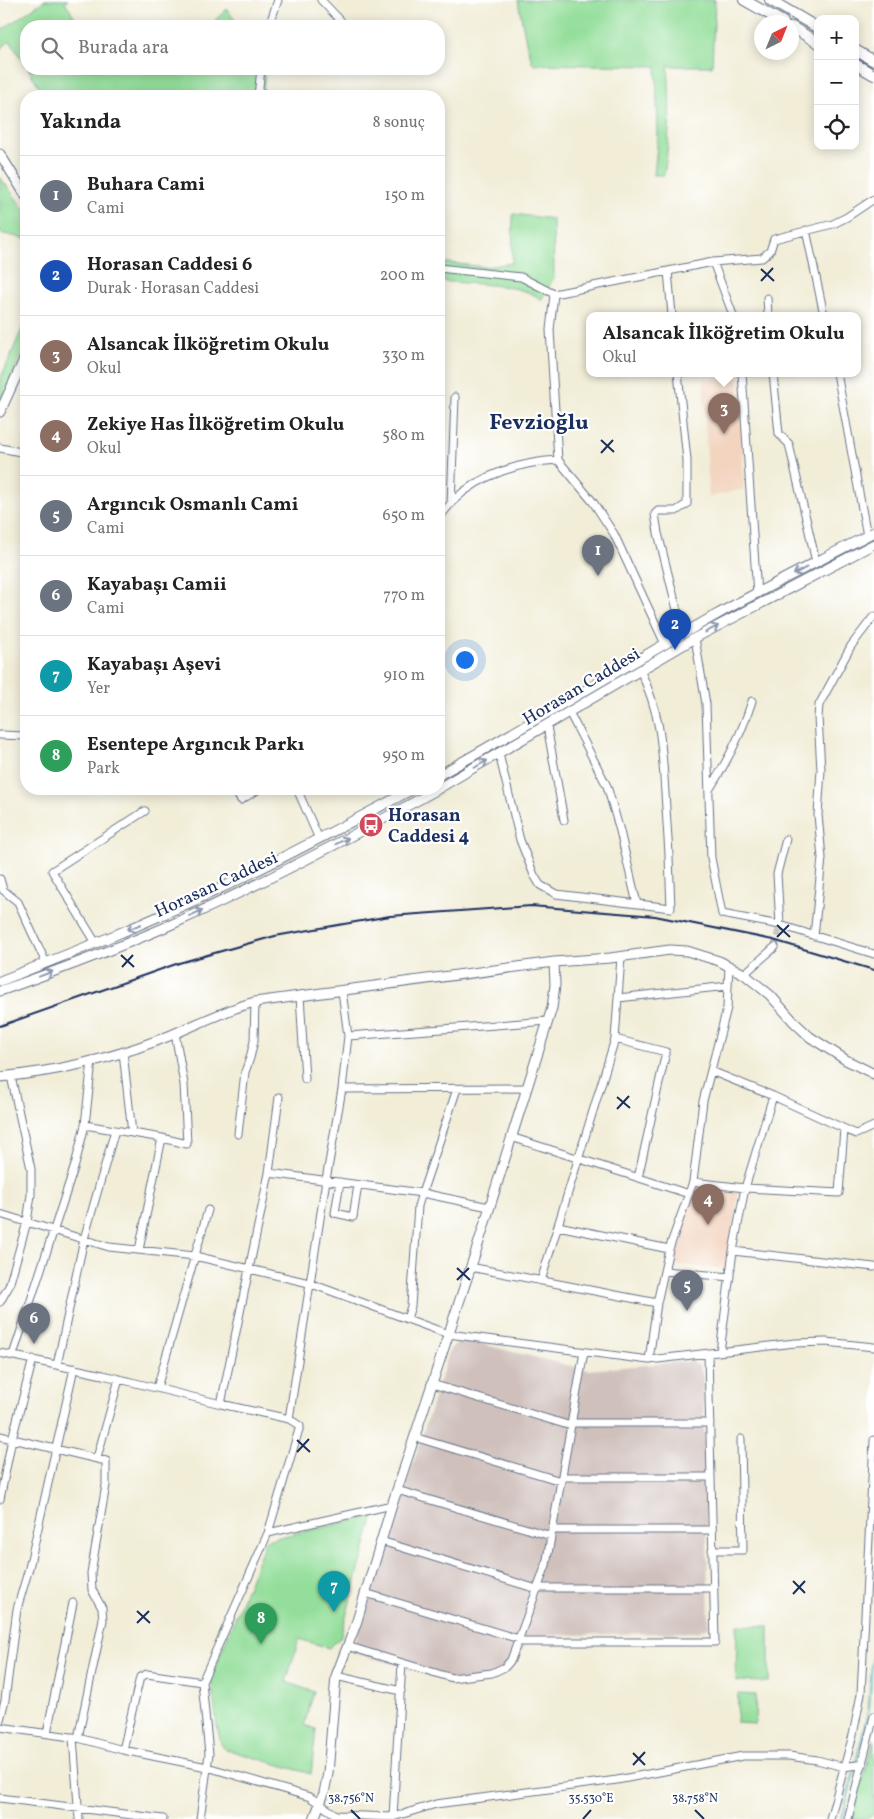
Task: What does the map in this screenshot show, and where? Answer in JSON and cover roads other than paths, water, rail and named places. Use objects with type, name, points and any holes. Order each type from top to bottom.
[{"type":"main road","points":[[744,0],[771,15]]},
{"type":"main road","points":[[770,0],[814,26]]},
{"type":"main road","points":[[799,31],[814,41]]},
{"type":"main road","points":[[859,52],[874,61]]},
{"type":"main road","points":[[859,66],[874,75]]},
{"type":"street","points":[[271,20],[278,0]]},
{"type":"street","points":[[321,0],[340,20]]},
{"type":"street","points":[[258,90],[260,75]]},
{"type":"street","points":[[0,154],[20,186]]},
{"type":"street","points":[[445,269],[521,277],[554,294],[713,262],[762,258],[770,251],[774,239],[839,221],[874,198]]},
{"type":"street","points":[[806,230],[823,312]]},
{"type":"street","points":[[713,262],[732,312]]},
{"type":"street","points":[[668,271],[672,312]]},
{"type":"street","points":[[554,294],[550,330],[558,460],[593,502],[614,534],[665,644]]},
{"type":"street","points":[[767,298],[768,312]]},
{"type":"street","points":[[0,412],[20,368]]},
{"type":"street","points":[[678,377],[687,460],[687,504],[676,510],[658,511],[655,514],[658,533],[684,634]]},
{"type":"street","points":[[742,377],[757,594]]},
{"type":"street","points":[[773,377],[779,434],[788,444],[816,562]]},
{"type":"street","points":[[838,377],[871,534]]},
{"type":"street","points":[[451,504],[455,397]]},
{"type":"street","points":[[0,448],[20,452]]},
{"type":"street","points":[[445,511],[472,487],[501,472],[533,462],[558,460]]},
{"type":"street","name":"Horasan Caddesi","points":[[445,771],[505,738],[665,644],[871,534]]},
{"type":"street","name":"Horasan Caddesi","points":[[445,785],[695,638],[874,544]]},
{"type":"street","points":[[814,936],[822,858],[818,815],[820,770],[819,705],[851,646],[874,616]]},
{"type":"street","points":[[695,638],[706,704],[711,858],[722,914],[780,925],[874,954]]},
{"type":"street","points":[[499,754],[520,840],[540,885],[556,894],[671,908],[670,850],[662,736],[655,706],[640,670]]},
{"type":"street","points":[[709,791],[727,762],[745,724],[752,701]]},
{"type":"street","points":[[569,712],[607,786],[620,831],[637,904]]},
{"type":"street","points":[[546,726],[564,820]]},
{"type":"street","points":[[0,735],[20,736]]},
{"type":"street","points":[[237,795],[241,800],[249,795]]},
{"type":"street","points":[[300,795],[320,838]]},
{"type":"street","name":"Horasan Caddesi","points":[[1,978],[96,943],[220,889],[401,795]]},
{"type":"street","name":"Horasan Caddesi","points":[[0,992],[138,938],[205,909],[347,838],[427,795]]},
{"type":"street","points":[[96,943],[52,870],[145,811]]},
{"type":"street","points":[[780,925],[778,874],[786,839]]},
{"type":"street","points":[[0,879],[2,891],[18,902],[46,963]]},
{"type":"street","points":[[744,974],[775,947]]},
{"type":"street","points":[[0,1077],[58,1069],[123,1052],[175,1034],[226,1010],[255,1002],[554,962],[678,950],[703,955],[744,974],[770,995],[810,1037],[846,1060],[874,1074]]},
{"type":"street","points":[[541,1281],[615,1039],[621,957]]},
{"type":"street","points":[[314,1819],[320,1805],[328,1773],[336,1676],[365,1593],[548,1022],[554,997],[554,962]]},
{"type":"street","points":[[649,1360],[657,1304],[669,1249],[693,1182],[703,1101],[727,1008],[729,966]]},
{"type":"street","points":[[618,998],[728,986]]},
{"type":"street","points":[[289,1419],[342,1089],[348,1036],[342,991]]},
{"type":"street","points":[[300,995],[305,1079]]},
{"type":"street","points":[[238,1134],[245,1072],[254,1041],[255,1002]]},
{"type":"street","points":[[348,1036],[548,1022]]},
{"type":"street","points":[[85,1125],[186,1144],[184,1084],[175,1034]]},
{"type":"street","points":[[615,1039],[666,1052],[638,1178]]},
{"type":"street","points":[[123,1052],[132,1133]]},
{"type":"street","points":[[13,1355],[75,1165],[85,1125],[92,1061]]},
{"type":"street","points":[[711,1071],[773,1096],[856,1134],[874,1126]]},
{"type":"street","points":[[0,1302],[8,1286],[27,1222],[31,1195],[31,1169],[11,1076]]},
{"type":"street","points":[[342,1089],[526,1088]]},
{"type":"street","points":[[407,1319],[411,1306],[418,1206],[457,1089]]},
{"type":"street","points":[[720,1352],[733,1251],[745,1188],[773,1096]]},
{"type":"street","points":[[220,1404],[269,1173],[279,1097]]},
{"type":"street","points":[[693,1182],[745,1188],[838,1193],[844,1129]]},
{"type":"street","points":[[57,1365],[84,1239],[115,1130]]},
{"type":"street","points":[[511,1137],[688,1194]]},
{"type":"street","points":[[138,1250],[162,1138]]},
{"type":"street","points":[[269,1173],[422,1193],[489,1207]]},
{"type":"street","points":[[340,1182],[335,1213],[353,1217],[358,1186]]},
{"type":"street","points":[[157,1388],[208,1210]]},
{"type":"street","points":[[0,1214],[110,1247],[195,1256],[310,1284],[448,1334],[649,1360],[802,1342],[842,1343],[874,1347]]},
{"type":"street","points":[[558,1226],[669,1249]]},
{"type":"street","points":[[733,1251],[874,1267]]},
{"type":"street","points":[[470,1267],[657,1304]]},
{"type":"street","points":[[664,1271],[730,1277]]},
{"type":"street","points":[[347,1646],[452,1678],[492,1673],[501,1670],[508,1664],[546,1565],[584,1352]]},
{"type":"street","points":[[0,1353],[74,1368],[289,1419],[300,1426],[268,1534],[202,1682],[208,1738],[207,1767],[200,1819]]},
{"type":"street","points":[[365,1593],[518,1640],[715,1642],[708,1353]]},
{"type":"street","points":[[0,1500],[12,1438],[33,1359]]},
{"type":"street","points":[[0,1720],[17,1609],[29,1568],[74,1368]]},
{"type":"street","points":[[97,1458],[119,1379]]},
{"type":"street","points":[[432,1384],[571,1424],[710,1423]]},
{"type":"street","points":[[0,1436],[106,1461],[106,1485],[91,1580],[94,1594],[102,1608],[103,1620],[76,1738],[79,1819]]},
{"type":"street","points":[[414,1437],[561,1479],[711,1477]]},
{"type":"street","points":[[712,1550],[743,1550],[741,1438]]},
{"type":"street","points":[[830,1819],[856,1723],[861,1694],[874,1440]]},
{"type":"street","points":[[397,1490],[551,1533],[712,1530]]},
{"type":"street","points":[[268,1534],[392,1505]]},
{"type":"street","points":[[381,1541],[537,1588],[714,1588]]},
{"type":"street","points":[[47,1733],[73,1603]]},
{"type":"street","points":[[395,1818],[402,1663]]},
{"type":"street","points":[[123,1750],[140,1677],[147,1674],[202,1682]]},
{"type":"street","points":[[336,1676],[401,1690]]},
{"type":"street","points":[[848,1819],[874,1716]]},
{"type":"street","points":[[0,1727],[76,1738],[123,1750],[207,1767],[310,1797],[330,1813],[342,1816],[395,1818],[436,1804],[617,1780],[743,1756],[789,1756],[817,1760],[844,1767],[863,1764]]},
{"type":"street","points":[[0,1798],[163,1819]]},
{"type":"waterway","points":[[856,1764],[869,1707],[874,1633]]},
{"type":"waterway","points":[[842,1819],[855,1768]]},
{"type":"tunnel","points":[[775,947],[780,925]]},
{"type":"railway","points":[[0,1026],[179,963],[275,936],[390,916],[531,906],[655,916],[773,940],[874,970]]},
{"type":"place","name":"Alsancak İlköğretim Okulu","points":[[724,434]]},
{"type":"place","name":"Buhara Cami","points":[[598,576]]},
{"type":"place","name":"Horasan Caddesi 6","points":[[675,650]]},
{"type":"place","name":"Horasan Caddesi 4","points":[[371,825]]},
{"type":"place","name":"Zekiye Has İlköğretim Okulu","points":[[708,1225]]},
{"type":"place","name":"Argıncık Osmanlı Cami","points":[[687,1311]]},
{"type":"place","name":"Kayabaşı Camii","points":[[34,1344]]},
{"type":"place","name":"Kayabaşı Aşevi","points":[[334,1612]]},
{"type":"place","name":"Esentepe Argıncık Parkı","points":[[261,1644]]},
{"type":"district","name":"Fevzioğlu","points":[[539,421]]}]
